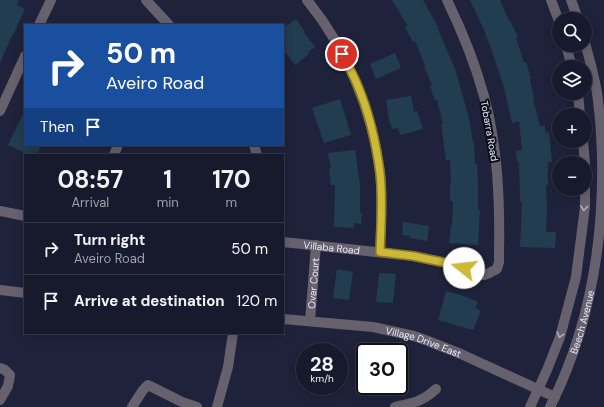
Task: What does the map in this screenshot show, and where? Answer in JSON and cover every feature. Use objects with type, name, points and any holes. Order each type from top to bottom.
[{"type":"street","points":[[39,24],[51,0]]},
{"type":"street","points":[[146,0],[168,24]]},
{"type":"street","points":[[307,0],[327,28],[342,54],[357,83],[368,115],[380,174],[380,252]]},
{"type":"street","name":"Tobarra Road","points":[[447,0],[458,22],[469,51],[484,96],[490,120],[498,185],[499,262],[497,269]]},
{"type":"street","points":[[551,0],[556,12]]},
{"type":"street","points":[[571,0],[575,12]]},
{"type":"street","name":"Beech Avenue","points":[[550,407],[577,344],[590,299],[598,260],[604,182],[596,88],[587,52]]},
{"type":"street","points":[[0,111],[24,58]]},
{"type":"street","points":[[592,181],[604,182]]},
{"type":"street","name":"Beech Avenue","points":[[530,407],[560,337],[576,277],[585,207],[585,196]]},
{"type":"street","points":[[0,211],[24,216]]},
{"type":"street","name":"Villaba Road","points":[[284,242],[413,256],[464,268],[479,274],[489,273],[497,269]]},
{"type":"street","name":"Ovar Court","points":[[310,321],[316,245]]},
{"type":"street","points":[[0,290],[24,293]]},
{"type":"street","name":"Village Drive East","points":[[284,319],[373,327],[414,336],[461,354],[555,397]]},
{"type":"street","points":[[217,407],[228,367],[233,334]]},
{"type":"street","points":[[0,368],[5,370],[10,376],[8,386],[0,400]]},
{"type":"street","points":[[132,407],[148,385],[182,402],[197,407]]},
{"type":"street","points":[[395,407],[420,401],[429,396],[436,389]]},
{"type":"building","points":[[0,0],[19,0],[17,5],[25,9],[0,63]]},
{"type":"building","points":[[392,0],[423,0],[439,29],[455,69],[469,118],[474,142],[475,164],[477,164],[478,210],[480,210],[478,245],[449,243],[452,226],[453,201],[450,201],[450,160],[446,160],[441,124],[443,124],[437,100],[435,101],[430,86],[432,85],[424,66],[425,65],[415,41],[413,42],[405,27],[408,26]]},
{"type":"building","points":[[470,0],[500,0],[518,37],[516,38],[524,63],[526,62],[531,78],[533,99],[540,126],[545,126],[546,133],[549,132],[552,162],[548,162],[548,185],[546,185],[546,232],[556,232],[555,248],[520,247],[522,202],[520,202],[519,162],[517,162],[516,151],[522,150],[519,121],[512,123],[504,87],[486,34]]},
{"type":"building","points":[[296,19],[305,32],[304,33],[315,47],[295,65],[284,50],[284,27]]},
{"type":"building","points":[[395,53],[401,68],[376,79],[370,64]]},
{"type":"building","points":[[411,96],[414,112],[417,111],[423,129],[400,135],[398,128],[392,129],[386,100]]},
{"type":"building","points":[[340,99],[351,135],[324,143],[312,108]]},
{"type":"building","points":[[24,112],[24,146],[41,146],[37,154],[28,154],[8,145]]},
{"type":"building","points":[[355,150],[360,185],[360,213],[362,213],[361,224],[354,223],[354,228],[334,227],[335,185],[331,185],[329,169],[331,168],[328,153]]},
{"type":"building","points":[[403,222],[429,226],[427,241],[402,235]]},
{"type":"building","points":[[337,269],[353,272],[349,300],[333,298]]},
{"type":"building","points":[[379,273],[396,274],[393,303],[376,302]]},
{"type":"building","points":[[446,291],[478,302],[475,308],[481,311],[473,330],[438,320]]},
{"type":"route","points":[[342,54],[357,83],[368,115],[375,143],[380,174],[381,193],[380,252],[413,256],[464,268]]}]
